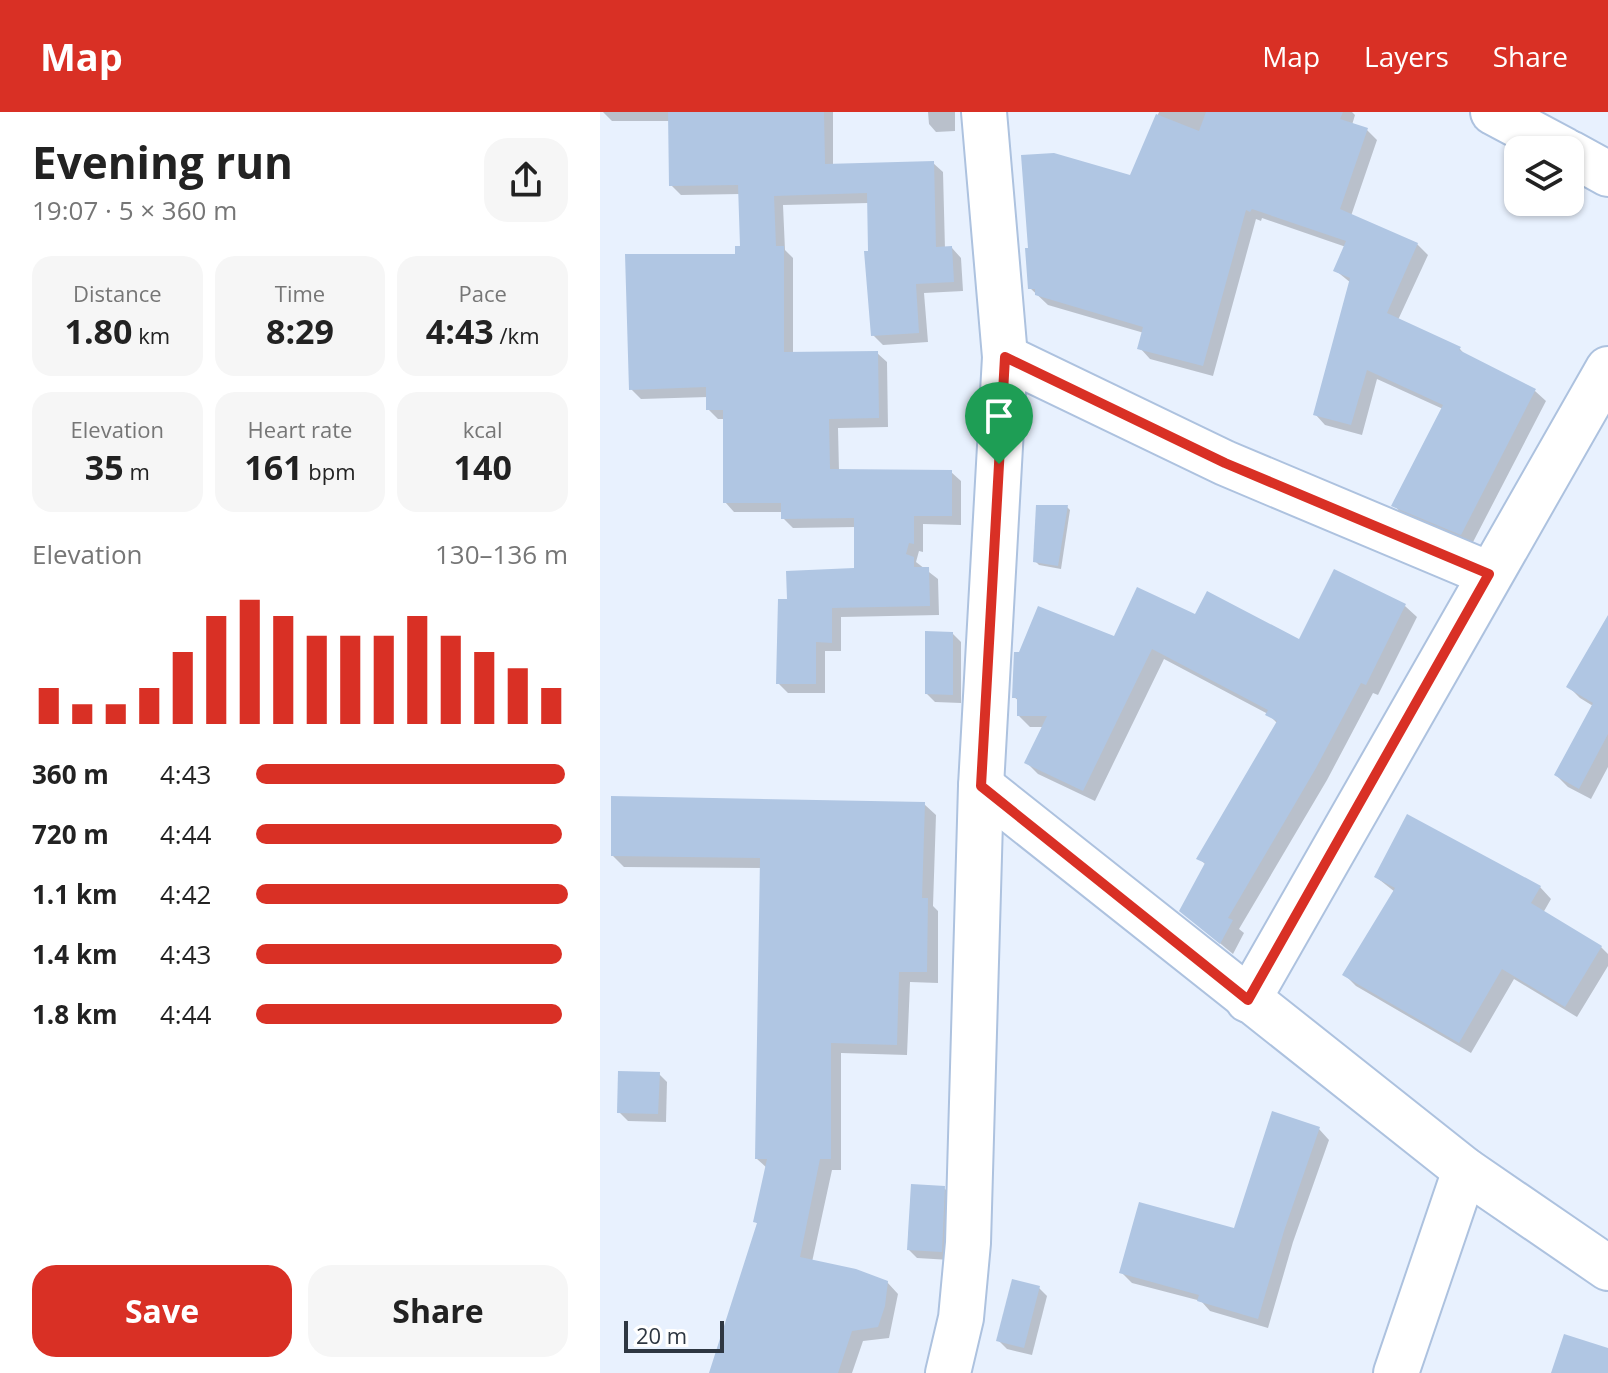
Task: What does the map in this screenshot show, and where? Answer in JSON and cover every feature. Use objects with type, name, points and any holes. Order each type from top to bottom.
[{"type":"street","points":[[948,1373],[961,1318],[968,1243],[981,786],[1005,357],[984,112]]},
{"type":"street","points":[[1493,112],[1538,136]]},
{"type":"street","points":[[1584,161],[1608,174]]},
{"type":"street","points":[[1005,357],[1225,463],[1489,574]]},
{"type":"street","points":[[1248,1000],[1608,369]]},
{"type":"street","points":[[981,786],[1465,1170],[1606,1263]]},
{"type":"street","points":[[1396,1373],[1465,1170]]},
{"type":"building","points":[[668,112],[824,112],[825,164],[934,161],[936,247],[952,246],[954,282],[916,284],[919,333],[871,336],[864,251],[868,251],[867,193],[774,196],[776,246],[784,246],[784,352],[878,351],[879,418],[829,419],[830,469],[952,470],[952,516],[914,516],[914,544],[909,543],[906,554],[914,557],[914,567],[929,567],[930,606],[832,608],[832,643],[816,642],[816,684],[776,684],[778,599],[787,599],[786,571],[854,568],[854,518],[781,519],[781,503],[723,503],[723,410],[706,410],[706,387],[629,390],[625,254],[735,254],[735,246],[740,246],[738,185],[669,186]]},
{"type":"building","points":[[1206,112],[1343,112],[1340,119],[1368,128],[1340,209],[1418,243],[1387,313],[1461,347],[1459,350],[1536,389],[1461,535],[1391,506],[1443,405],[1367,370],[1351,425],[1313,415],[1350,278],[1333,271],[1346,241],[1252,209],[1250,212],[1246,210],[1203,366],[1137,349],[1143,327],[1035,295],[1035,289],[1028,289],[1021,155],[1054,153],[1130,175],[1156,114],[1199,131]]},
{"type":"building","points":[[1036,505],[1068,505],[1058,566],[1033,562]]},
{"type":"building","points":[[1334,569],[1406,604],[1366,685],[1361,683],[1316,768],[1228,918],[1233,920],[1220,944],[1179,911],[1205,863],[1196,859],[1277,721],[1265,715],[1268,710],[1152,649],[1083,791],[1024,763],[1047,716],[1017,716],[1017,698],[1012,698],[1014,652],[1019,652],[1038,606],[1114,636],[1137,587],[1195,614],[1207,591],[1299,639]]},
{"type":"building","points":[[1608,615],[1608,734],[1579,789],[1554,775],[1593,703],[1566,687]]},
{"type":"building","points":[[925,631],[953,632],[953,695],[925,694]]},
{"type":"building","points":[[611,796],[925,802],[922,898],[928,898],[927,972],[899,972],[897,1045],[831,1043],[831,1159],[820,1159],[800,1257],[856,1269],[888,1281],[878,1327],[852,1331],[838,1373],[709,1373],[757,1223],[753,1222],[767,1159],[755,1159],[760,858],[611,856]]},
{"type":"building","points":[[1407,814],[1541,886],[1531,903],[1602,946],[1565,1007],[1502,969],[1459,1043],[1342,975],[1395,888],[1374,877]]},
{"type":"building","points":[[618,1071],[660,1072],[658,1114],[617,1113]]},
{"type":"building","points":[[1272,1111],[1320,1127],[1258,1319],[1197,1301],[1199,1295],[1119,1273],[1139,1202],[1234,1228]]},
{"type":"building","points":[[911,1184],[945,1186],[942,1252],[907,1250]]},
{"type":"building","points":[[1012,1279],[1040,1286],[1024,1348],[996,1341]]},
{"type":"building","points":[[1564,1334],[1608,1348],[1608,1373],[1551,1373]]},
{"type":"route","points":[[1005,357],[1225,463],[1489,574],[1248,1000],[981,786],[999,464],[1005,357]]}]
